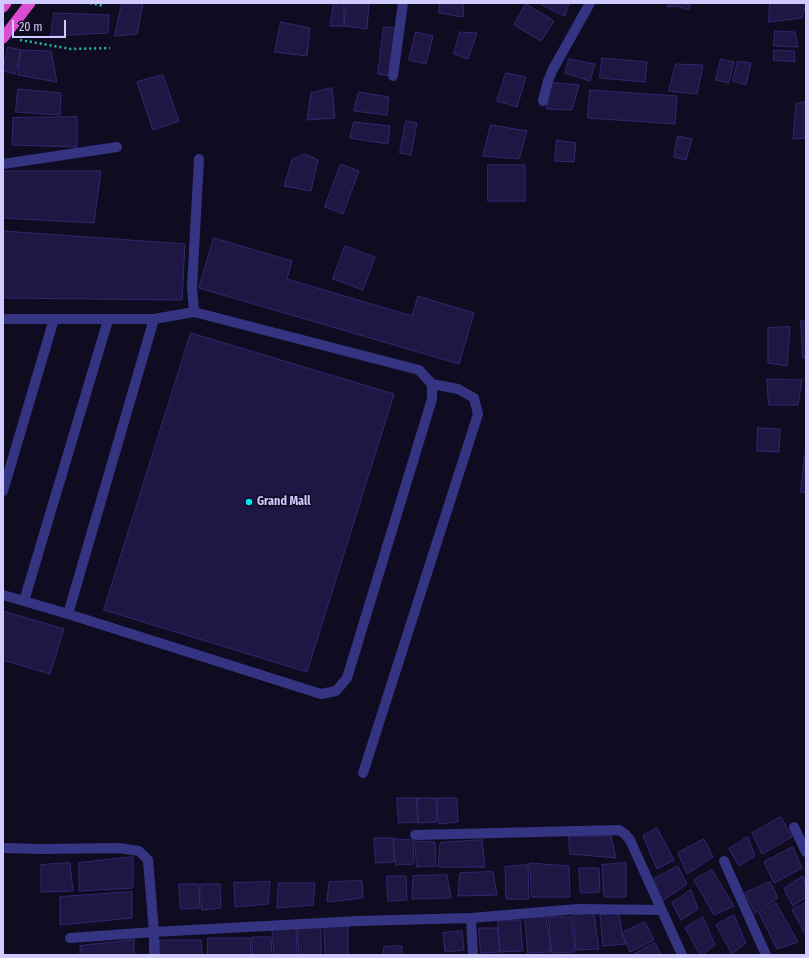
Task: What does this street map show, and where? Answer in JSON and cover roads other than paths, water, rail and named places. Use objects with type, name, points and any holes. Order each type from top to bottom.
[{"type":"highway","points":[[3,7],[6,3]]},
{"type":"highway","points":[[3,38],[30,3]]},
{"type":"street","points":[[393,76],[403,3]]},
{"type":"street","points":[[543,101],[552,71],[590,3]]},
{"type":"street","points":[[3,164],[117,146]]},
{"type":"street","points":[[194,312],[192,287],[199,159]]},
{"type":"street","points":[[3,319],[154,319],[194,312],[419,370],[432,384],[458,389],[474,398],[478,414],[363,773]]},
{"type":"street","points":[[68,614],[154,319]]},
{"type":"street","points":[[3,491],[54,320]]},
{"type":"street","points":[[24,601],[108,320]]},
{"type":"street","points":[[3,595],[321,694],[336,691],[347,678],[432,399],[432,384]]},
{"type":"street","points":[[794,827],[806,852]]},
{"type":"street","points":[[415,835],[619,830],[630,840],[682,955]]},
{"type":"street","points":[[3,848],[119,848],[139,851],[148,860],[154,932],[154,955]]},
{"type":"street","points":[[724,862],[766,955]]},
{"type":"street","points":[[70,938],[358,921],[471,918],[578,909],[661,910]]},
{"type":"street","points":[[471,918],[473,955]]},
{"type":"place","name":"Grand Mall","points":[[249,502]]}]
